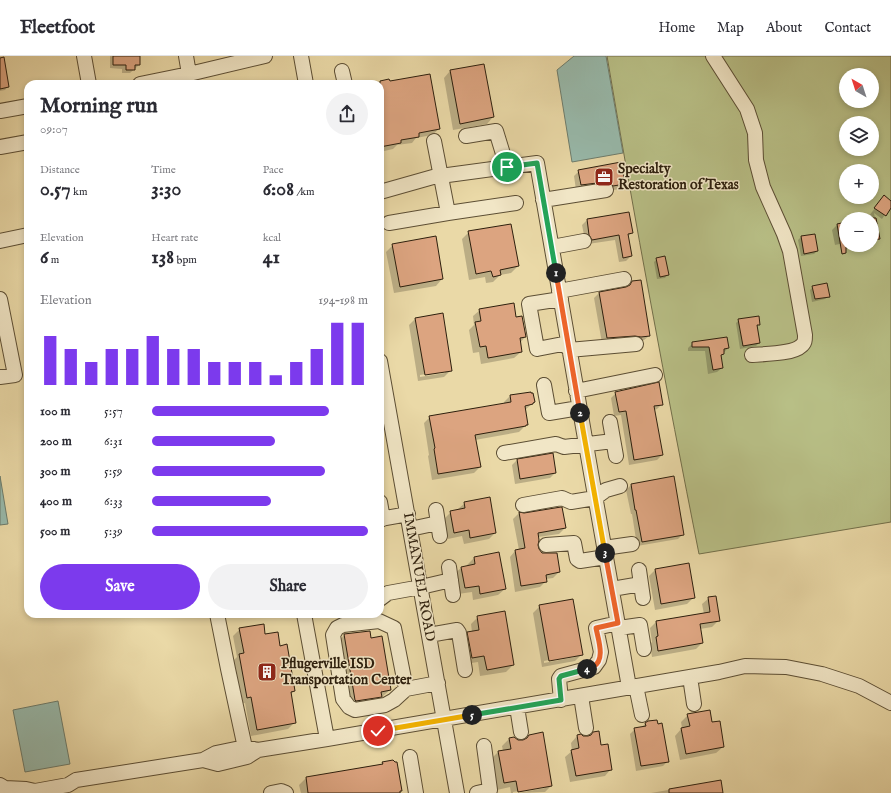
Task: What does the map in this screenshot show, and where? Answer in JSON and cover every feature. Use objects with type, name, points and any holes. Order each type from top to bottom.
[{"type":"street","points":[[84,56],[88,80]]},
{"type":"street","points":[[186,56],[189,74]]},
{"type":"street","points":[[301,56],[305,80]]},
{"type":"street","points":[[713,56],[746,109],[755,133],[756,160],[763,187],[790,251],[805,335],[805,341],[794,351],[752,355]]},
{"type":"street","points":[[160,80],[258,57]]},
{"type":"street","points":[[0,111],[24,107]]},
{"type":"street","points":[[466,136],[496,131],[507,167]]},
{"type":"street","points":[[434,141],[448,213]]},
{"type":"street","points":[[0,148],[24,143]]},
{"type":"street","points":[[384,191],[440,176],[537,163],[605,552],[633,687],[642,715]]},
{"type":"street","points":[[544,200],[606,190]]},
{"type":"street","points":[[389,223],[516,203]]},
{"type":"street","points":[[0,241],[24,236]]},
{"type":"street","points":[[552,247],[584,241]]},
{"type":"street","points":[[624,279],[529,304],[537,349],[569,346],[636,344]]},
{"type":"street","points":[[0,299],[15,375],[0,377]]},
{"type":"street","points":[[576,390],[655,375]]},
{"type":"street","points":[[544,385],[550,413],[579,408]]},
{"type":"street","name":"IMMANUEL ROAD","points":[[384,402],[387,434],[408,514],[457,793]]},
{"type":"street","points":[[610,422],[616,456]]},
{"type":"street","points":[[504,453],[556,444],[564,447],[614,441]]},
{"type":"street","points":[[523,505],[562,498],[571,502],[595,498],[606,490],[620,486]]},
{"type":"street","points":[[384,518],[408,514]]},
{"type":"street","points":[[410,529],[438,523]]},
{"type":"street","points":[[546,545],[574,544],[577,560],[580,561],[632,544]]},
{"type":"street","points":[[384,596],[388,593],[421,587],[450,573],[453,595]]},
{"type":"street","points":[[612,588],[640,577],[644,598]]},
{"type":"street","points":[[218,618],[250,751]]},
{"type":"street","points":[[305,618],[326,739]]},
{"type":"street","points":[[406,689],[394,628],[379,621],[343,625],[337,628],[333,635],[343,699],[349,707],[355,710],[385,705],[394,700],[406,689],[438,683]]},
{"type":"street","points":[[561,700],[559,679],[561,676],[594,667],[599,660],[600,652],[596,628],[619,625],[640,625],[644,649]]},
{"type":"street","points":[[429,635],[457,630],[459,633],[465,670]]},
{"type":"street","points":[[0,785],[5,788],[26,789],[32,782],[67,777],[76,780],[203,760],[216,753],[250,751],[326,739],[561,700],[745,666],[786,667],[822,674],[859,686],[891,703]]},
{"type":"street","points":[[690,677],[694,704]]},
{"type":"street","points":[[581,696],[586,728]]},
{"type":"street","points":[[517,707],[521,732]]},
{"type":"street","points":[[477,793],[490,790],[484,746]]},
{"type":"street","points":[[410,757],[416,793]]},
{"type":"street","points":[[271,793],[281,791],[286,793]]},
{"type":"green space","points":[[607,56],[891,56],[891,522],[699,554],[651,305]]},
{"type":"shaded area","points":[[574,56],[606,56],[623,153],[572,162],[557,70]]},
{"type":"shaded area","points":[[0,476],[8,524],[0,525]]},
{"type":"shaded area","points":[[58,701],[70,764],[25,772],[13,710]]},
{"type":"building","points":[[113,56],[140,56],[140,65],[135,65],[135,70],[126,70],[126,65],[113,65]]},
{"type":"building","points":[[4,57],[9,87],[0,89],[0,58]]},
{"type":"building","points":[[484,64],[494,117],[460,124],[450,70]]},
{"type":"building","points":[[430,74],[440,129],[419,133],[419,137],[401,140],[401,143],[384,146],[384,80],[389,79],[390,81]]},
{"type":"building","points":[[621,162],[625,184],[613,186],[609,182],[605,182],[581,185],[578,170]]},
{"type":"building","points":[[884,195],[891,201],[891,208],[886,216],[874,208],[877,204],[879,204],[879,202]]},
{"type":"building","points":[[629,212],[633,233],[628,234],[632,256],[623,258],[619,235],[592,240],[589,235],[587,219]]},
{"type":"building","points":[[511,224],[519,266],[500,270],[501,275],[493,277],[491,271],[476,274],[468,231]]},
{"type":"building","points":[[837,224],[839,224],[839,236]]},
{"type":"building","points":[[815,234],[818,251],[804,254],[801,236]]},
{"type":"building","points":[[436,236],[443,279],[400,287],[392,244]]},
{"type":"building","points":[[665,256],[669,275],[660,277],[656,258]]},
{"type":"building","points":[[641,280],[650,336],[607,338],[599,292],[626,287],[630,285],[632,281]]},
{"type":"building","points":[[827,283],[830,297],[815,299],[812,286]]},
{"type":"building","points":[[514,303],[516,317],[522,316],[526,337],[520,338],[522,352],[488,358],[486,346],[480,347],[475,322],[481,321],[479,309]]},
{"type":"building","points":[[443,313],[452,371],[425,375],[415,318]]},
{"type":"building","points":[[759,316],[760,325],[757,325],[760,343],[743,346],[738,319]]},
{"type":"building","points":[[727,337],[729,348],[724,349],[724,354],[721,355],[723,368],[713,370],[709,347],[692,347],[692,342]]},
{"type":"building","points":[[659,382],[663,405],[654,406],[663,455],[634,460],[626,411],[619,412],[615,392]]},
{"type":"building","points":[[533,393],[535,402],[525,406],[528,425],[475,435],[481,467],[438,474],[429,416],[511,402],[510,395]]},
{"type":"building","points":[[553,453],[556,473],[520,479],[517,459]]},
{"type":"building","points":[[674,476],[684,535],[642,542],[631,484]]},
{"type":"building","points":[[490,497],[496,533],[470,538],[469,530],[454,533],[450,511],[465,508],[464,502]]},
{"type":"building","points":[[562,507],[566,528],[538,533],[539,549],[542,553],[557,553],[560,572],[546,575],[547,582],[521,586],[515,550],[525,548],[519,512],[524,513]]},
{"type":"building","points":[[499,552],[506,589],[480,594],[479,586],[465,588],[461,567],[475,564],[474,557]]},
{"type":"building","points":[[689,563],[695,598],[661,604],[655,569]]},
{"type":"building","points":[[716,596],[720,621],[700,624],[703,643],[658,651],[656,621],[710,612],[708,597]]},
{"type":"building","points":[[573,599],[583,655],[549,661],[539,605]]},
{"type":"building","points":[[505,611],[514,665],[487,670],[484,656],[472,658],[467,632],[479,630],[477,616]]},
{"type":"building","name":"Pflugerville ISD Transportation Center","points":[[264,624],[265,634],[278,632],[280,646],[287,644],[295,691],[291,692],[296,723],[257,730],[251,697],[247,698],[239,654],[244,653],[239,628]]},
{"type":"building","points":[[370,631],[371,638],[382,636],[391,690],[381,692],[382,697],[356,701],[344,634]]},
{"type":"building","points":[[710,710],[712,722],[720,721],[724,747],[686,754],[681,728],[690,726],[687,714]]},
{"type":"building","points":[[657,720],[658,724],[662,723],[669,762],[641,766],[634,728],[646,726],[645,723],[648,721]]},
{"type":"building","points":[[599,731],[601,745],[608,744],[612,770],[576,776],[571,750],[579,748],[577,735],[581,734],[583,736],[588,736],[593,732]]},
{"type":"building","points":[[543,732],[552,786],[518,792],[516,781],[504,783],[498,751],[511,749],[509,738],[514,737],[518,740],[523,740],[529,735]]},
{"type":"building","points":[[393,760],[397,762],[402,791],[400,791],[400,793],[308,793],[306,777],[383,764],[382,762]]},
{"type":"building","points":[[721,780],[723,793],[669,793],[669,789]]},
{"type":"place","name":"Specialty Restoration of Texas","points":[[604,177]]},
{"type":"place","name":"Pflugerville ISD Transportation Center","points":[[267,672]]},
{"type":"route","points":[[378,731],[561,700],[559,679],[561,676],[594,667],[599,660],[600,652],[596,628],[618,623],[537,163],[507,167]]}]
